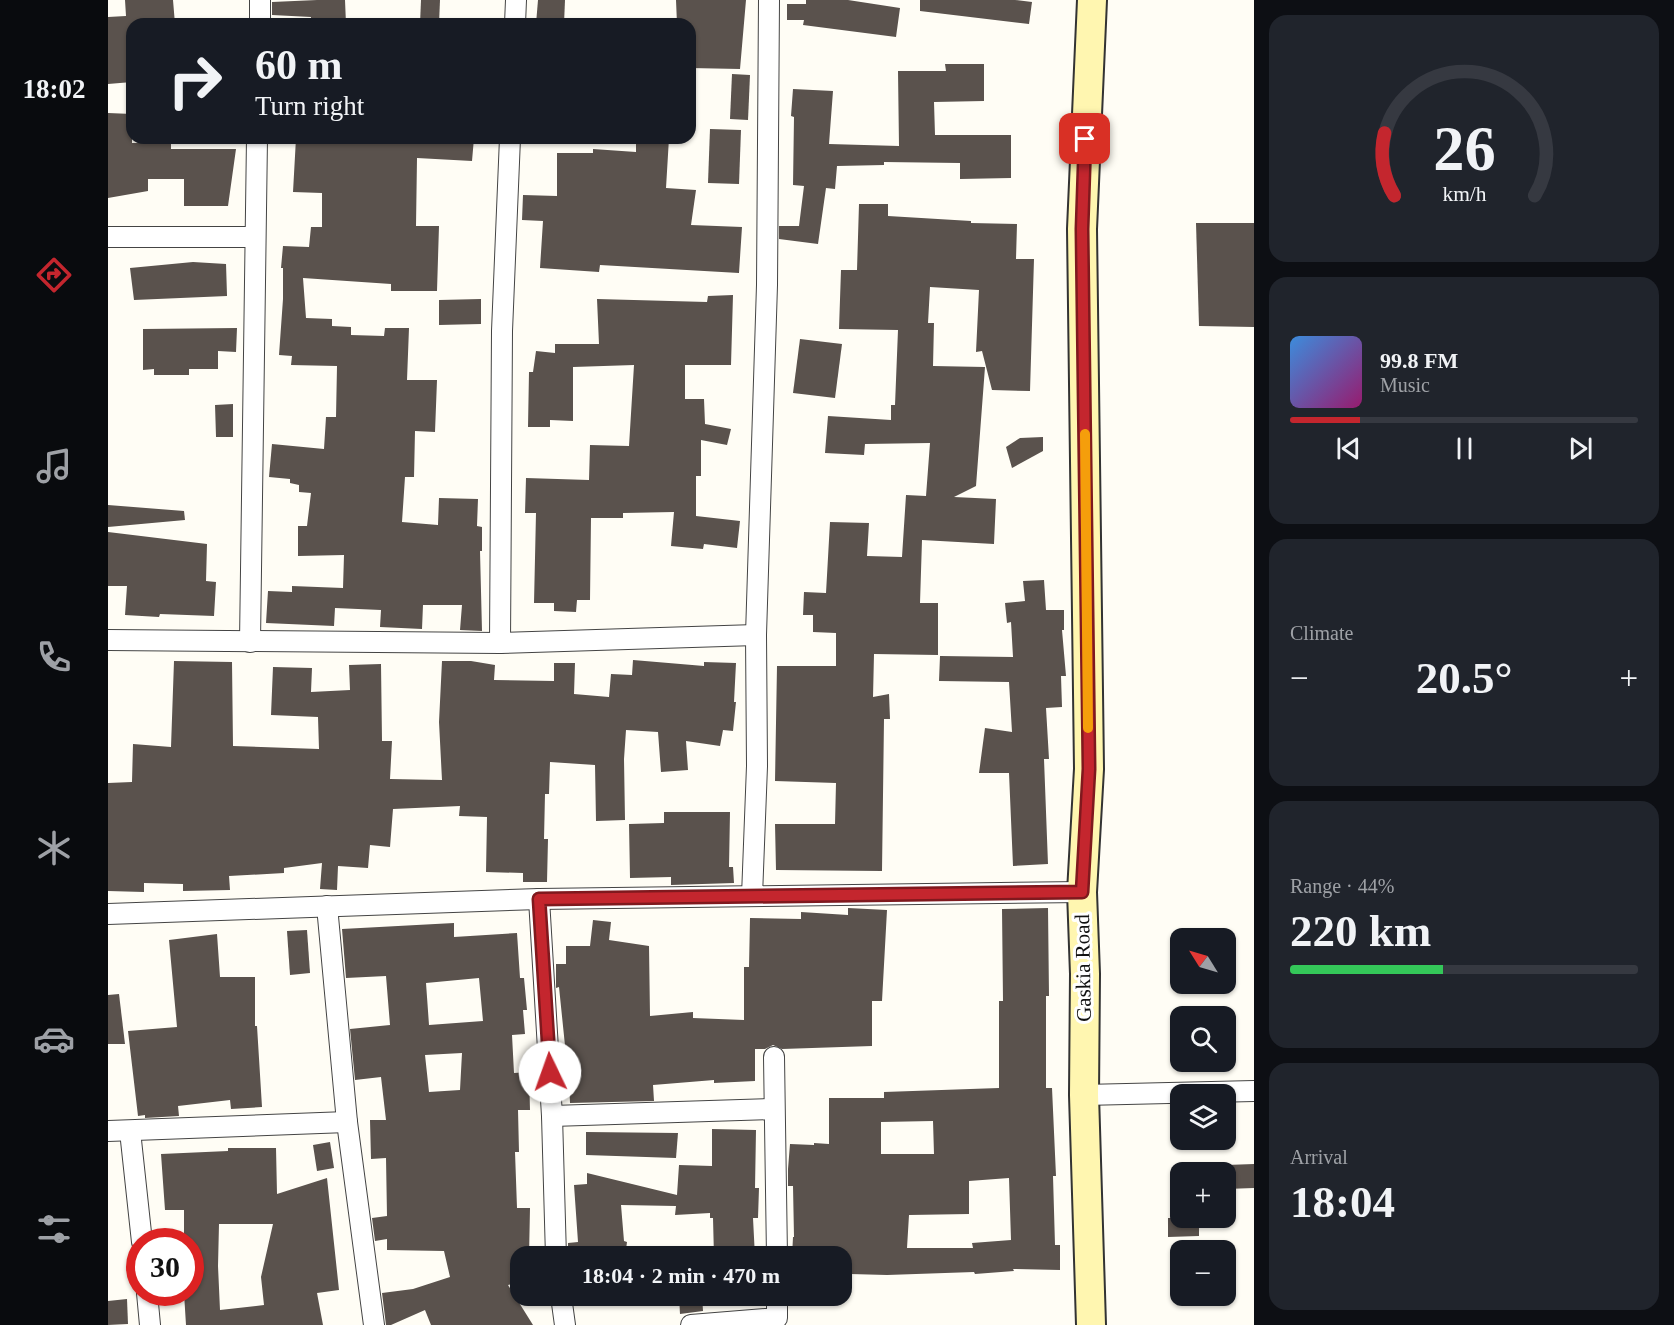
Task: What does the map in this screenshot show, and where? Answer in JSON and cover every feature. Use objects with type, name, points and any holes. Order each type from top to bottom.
[{"type":"main road","name":"Gaskia Road","points":[[1091,1325],[1084,1095],[1085,974],[1082,892],[1089,769],[1082,229],[1092,0]]},
{"type":"street","points":[[260,0],[260,18]]},
{"type":"street","points":[[515,18],[516,0]]},
{"type":"street","points":[[752,896],[757,766],[756,635],[767,285],[769,0]]},
{"type":"street","points":[[250,642],[257,144]]},
{"type":"street","points":[[500,643],[502,331],[510,144]]},
{"type":"street","points":[[108,237],[255,237]]},
{"type":"street","points":[[108,640],[500,643],[756,635]]},
{"type":"street","points":[[108,914],[539,899],[1082,892]]},
{"type":"street","points":[[539,899],[552,1116],[556,1246]]},
{"type":"street","points":[[327,906],[347,1122],[374,1325]]},
{"type":"street","points":[[774,1057],[777,1246]]},
{"type":"street","points":[[1084,1095],[1254,1091]]},
{"type":"street","points":[[552,1116],[774,1108]]},
{"type":"street","points":[[108,1131],[347,1122]]},
{"type":"street","points":[[130,1131],[140,1228]]},
{"type":"street","points":[[148,1306],[150,1325]]},
{"type":"street","points":[[562,1306],[565,1325]]},
{"type":"street","points":[[691,1325],[777,1318],[777,1306]]},
{"type":"building","points":[[125,0],[173,0],[174,18],[126,18],[126,82],[108,84],[108,17],[126,16]]},
{"type":"building","points":[[345,0],[346,18],[272,15],[272,2]]},
{"type":"building","points":[[421,0],[440,0],[439,18],[420,18]]},
{"type":"building","points":[[538,0],[565,0],[564,18],[536,18]]},
{"type":"building","points":[[676,0],[746,0],[740,69],[696,68],[696,18],[677,18]]},
{"type":"building","points":[[806,0],[848,0],[900,8],[896,37],[803,25],[804,20],[787,20],[787,4],[806,4]]},
{"type":"building","points":[[920,0],[1032,2],[1029,24],[920,11]]},
{"type":"building","points":[[945,64],[984,64],[984,101],[934,102],[935,135],[1011,135],[1011,178],[960,179],[960,163],[884,162],[884,165],[837,166],[835,189],[826,188],[818,244],[779,239],[779,226],[799,226],[804,186],[793,185],[794,117],[791,116],[793,89],[833,91],[829,144],[899,146],[898,71],[946,71]]},
{"type":"building","points":[[732,74],[750,75],[748,120],[730,119]]},
{"type":"building","points":[[108,113],[126,114],[126,144],[171,144],[171,149],[236,149],[228,206],[184,206],[184,179],[148,179],[148,191],[108,198]]},
{"type":"building","points":[[710,129],[741,130],[739,184],[708,183]]},
{"type":"building","points":[[296,144],[473,144],[472,161],[417,158],[416,226],[439,226],[437,291],[391,291],[391,284],[303,278],[306,318],[332,319],[332,326],[351,327],[351,335],[384,336],[385,328],[409,328],[407,380],[437,380],[435,432],[415,431],[414,477],[405,477],[402,522],[438,525],[439,498],[478,499],[477,526],[482,527],[482,551],[480,551],[482,631],[460,630],[462,605],[423,605],[422,629],[380,627],[381,610],[335,608],[334,626],[266,623],[268,591],[292,592],[292,586],[343,588],[344,555],[298,556],[298,526],[307,526],[311,493],[299,492],[299,485],[290,483],[290,479],[269,477],[272,444],[324,449],[326,417],[336,417],[337,366],[291,365],[292,356],[279,355],[283,299],[283,268],[281,268],[283,246],[309,247],[311,227],[322,227],[322,193],[293,192]]},
{"type":"building","points":[[636,144],[669,144],[666,188],[696,190],[691,225],[742,227],[739,273],[600,265],[599,272],[540,268],[543,221],[522,220],[523,195],[557,196],[557,153],[593,153],[593,149],[636,152]]},
{"type":"building","points":[[859,204],[888,204],[888,216],[971,221],[971,223],[1017,224],[1016,259],[1034,259],[1030,391],[992,390],[982,351],[976,352],[979,290],[930,287],[928,323],[934,323],[933,366],[985,367],[976,486],[954,497],[996,499],[994,544],[922,540],[920,603],[938,603],[938,655],[874,654],[873,697],[889,694],[890,719],[884,719],[882,871],[776,870],[775,824],[835,824],[836,783],[775,781],[777,666],[836,666],[836,633],[813,632],[813,615],[803,615],[804,592],[826,593],[830,522],[869,523],[867,556],[902,557],[906,495],[926,496],[930,443],[865,444],[864,455],[825,453],[828,416],[891,420],[891,405],[895,405],[898,330],[839,329],[841,270],[857,270]]},
{"type":"building","points":[[1196,223],[1254,223],[1254,327],[1199,326]]},
{"type":"building","points":[[193,262],[226,264],[227,296],[134,300],[130,268]]},
{"type":"building","points":[[733,295],[731,365],[685,365],[685,399],[704,399],[705,424],[731,429],[727,445],[701,440],[701,476],[696,476],[696,516],[740,521],[737,548],[704,544],[703,549],[671,546],[674,512],[623,513],[623,518],[591,518],[590,600],[577,600],[576,612],[554,611],[554,603],[534,603],[536,513],[525,513],[526,478],[589,480],[590,445],[629,446],[634,365],[573,367],[573,421],[550,420],[550,427],[528,427],[529,372],[533,372],[536,351],[555,353],[555,344],[599,344],[597,299],[707,302],[708,296]]},
{"type":"building","points":[[481,299],[481,324],[439,325],[439,300]]},
{"type":"building","points":[[237,328],[236,352],[218,351],[218,369],[189,369],[189,375],[154,375],[154,369],[143,370],[143,329]]},
{"type":"building","points":[[800,339],[842,344],[835,398],[793,393]]},
{"type":"building","points":[[233,404],[233,437],[216,437],[215,405]]},
{"type":"building","points":[[1043,437],[1043,451],[1012,468],[1006,447],[1020,438]]},
{"type":"building","points":[[108,505],[184,511],[185,520],[108,527]]},
{"type":"building","points":[[108,532],[207,544],[206,581],[216,582],[214,616],[125,615],[127,586],[108,586]]},
{"type":"building","points":[[1044,580],[1046,610],[1064,610],[1064,630],[1062,630],[1066,676],[1061,676],[1062,707],[1046,708],[1049,759],[1044,759],[1048,864],[1013,866],[1009,773],[979,773],[985,728],[1012,732],[1009,682],[939,681],[940,656],[1013,657],[1011,622],[1007,623],[1005,603],[1025,601],[1023,581]]},
{"type":"building","points":[[633,660],[704,666],[704,662],[736,663],[733,731],[723,730],[720,746],[686,741],[688,770],[661,772],[658,732],[626,730],[625,820],[596,821],[595,765],[550,762],[549,794],[545,794],[544,839],[548,839],[547,882],[523,882],[523,873],[486,872],[487,817],[459,816],[460,806],[393,809],[390,847],[370,845],[368,868],[338,866],[337,890],[320,889],[322,863],[284,868],[284,873],[229,876],[230,890],[183,891],[183,884],[144,883],[144,892],[108,891],[108,783],[132,782],[133,744],[171,747],[174,661],[232,662],[233,746],[319,749],[318,717],[271,715],[273,667],[312,668],[311,692],[350,690],[349,665],[381,664],[382,741],[392,741],[390,779],[442,780],[439,722],[442,661],[471,661],[495,665],[494,680],[554,681],[554,663],[575,663],[574,694],[609,697],[611,674],[632,675]]},
{"type":"building","points":[[664,812],[730,812],[729,867],[733,867],[734,883],[671,885],[671,877],[630,878],[629,824],[664,823]]},
{"type":"building","points":[[848,908],[887,910],[882,1001],[872,1001],[872,1046],[782,1049],[773,1045],[765,1049],[755,1049],[755,1081],[714,1083],[714,1080],[653,1085],[654,1101],[570,1103],[569,1081],[565,1081],[564,1065],[567,1065],[559,987],[556,988],[556,964],[566,964],[566,946],[590,946],[593,920],[611,922],[609,940],[649,946],[650,1016],[693,1012],[693,1018],[744,1020],[744,967],[749,967],[750,918],[801,919],[801,912],[848,915]]},
{"type":"building","points":[[1048,908],[1049,996],[1046,996],[1046,1088],[1052,1088],[1056,1176],[1053,1176],[1055,1245],[1060,1245],[1060,1270],[1013,1269],[1014,1271],[975,1274],[974,1272],[852,1274],[852,1246],[793,1246],[793,1186],[788,1186],[790,1144],[829,1144],[829,1098],[884,1098],[884,1092],[999,1088],[999,1001],[1003,1001],[1002,909]],"holes":[[[933,1121],[934,1154],[881,1154],[881,1122]],[[1009,1178],[1011,1240],[972,1243],[973,1248],[907,1248],[909,1215],[969,1214],[969,1181]]]},
{"type":"building","points":[[454,923],[454,937],[517,933],[520,978],[524,978],[527,1010],[523,1010],[525,1034],[512,1035],[514,1073],[529,1072],[530,1110],[518,1110],[519,1152],[515,1152],[517,1208],[530,1208],[529,1246],[510,1246],[510,1284],[508,1285],[510,1306],[521,1306],[533,1325],[431,1325],[425,1310],[386,1325],[382,1293],[413,1289],[450,1277],[444,1251],[387,1250],[387,1239],[375,1241],[372,1218],[387,1216],[386,1158],[371,1159],[370,1120],[386,1120],[381,1077],[355,1080],[350,1029],[390,1025],[386,976],[346,978],[342,929]],"holes":[[[479,978],[483,1021],[429,1025],[426,983]],[[462,1053],[460,1090],[429,1092],[425,1055]]]},
{"type":"building","points":[[307,930],[310,973],[290,975],[287,931]]},
{"type":"building","points":[[217,934],[220,977],[255,977],[255,1026],[257,1026],[262,1107],[231,1109],[230,1100],[178,1106],[179,1116],[145,1118],[145,1115],[138,1116],[128,1031],[177,1027],[169,940]]},
{"type":"building","points":[[119,994],[125,1044],[108,1044],[108,995]]},
{"type":"building","points":[[712,1129],[756,1130],[755,1188],[759,1188],[758,1218],[753,1218],[754,1246],[714,1246],[713,1218],[710,1218],[710,1213],[675,1215],[676,1206],[621,1205],[626,1246],[568,1246],[568,1243],[578,1242],[574,1185],[587,1184],[587,1173],[677,1195],[679,1165],[712,1166]]},
{"type":"building","points":[[586,1132],[678,1133],[676,1158],[586,1155]]},
{"type":"building","points":[[330,1142],[334,1168],[317,1171],[313,1145]]},
{"type":"building","points":[[228,1148],[276,1148],[277,1194],[327,1178],[339,1290],[317,1293],[323,1325],[186,1325],[185,1306],[204,1306],[204,1228],[184,1228],[184,1210],[165,1210],[161,1154],[228,1151]],"holes":[[[219,1224],[273,1224],[261,1277],[264,1305],[220,1310]]]},
{"type":"building","points":[[1254,1164],[1254,1188],[1236,1189],[1236,1165]]},
{"type":"building","points":[[1168,1218],[1170,1218],[1170,1228],[1199,1228],[1199,1236],[1168,1237]]},
{"type":"building","points":[[126,1299],[128,1324],[108,1325],[108,1301]]},
{"type":"building","points":[[680,1306],[703,1306],[703,1311],[680,1314]]},
{"type":"slow traffic","points":[[1085,434],[1088,728]]},
{"type":"route","points":[[550,1072],[539,899],[1082,892],[1089,769],[1082,229],[1085,139]]}]
